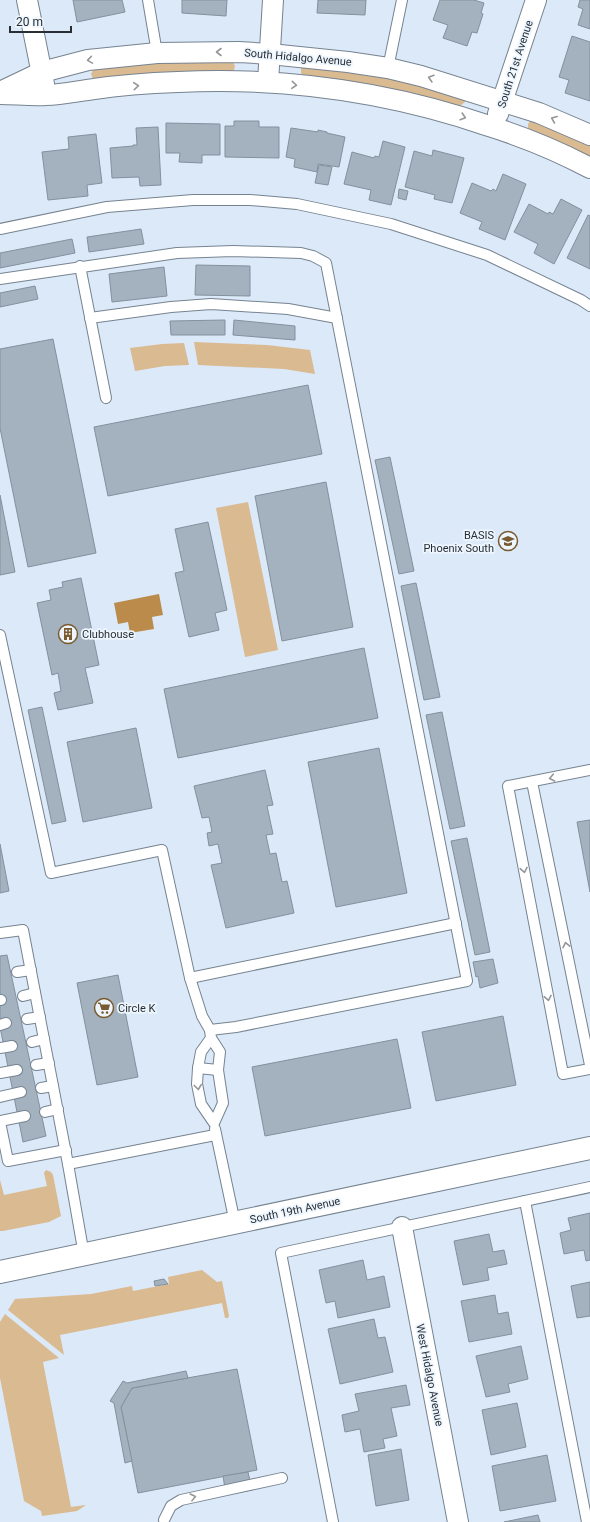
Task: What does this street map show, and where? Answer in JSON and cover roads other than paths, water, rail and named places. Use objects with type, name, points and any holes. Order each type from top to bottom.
[{"type":"main road","name":"South 19th Avenue","points":[[0,1272],[590,1148]]},
{"type":"street","points":[[27,0],[46,95]]},
{"type":"street","points":[[268,82],[273,0]]},
{"type":"street","name":"South 21st Avenue","points":[[494,127],[536,0]]},
{"type":"street","name":"South Hidalgo Avenue","points":[[0,93],[42,72],[88,60],[157,53],[239,52],[270,54],[309,57],[388,68],[462,88],[502,102],[539,112],[590,135]]},
{"type":"street","name":"South Hidalgo Avenue","points":[[0,93],[46,95],[178,82],[268,82],[357,92],[410,103],[494,127],[528,139],[570,157],[590,168]]},
{"type":"street","name":"West Hidalgo Avenue","points":[[402,1227],[458,1522]]},
{"type":"lane","points":[[148,0],[157,53]]},
{"type":"lane","points":[[388,68],[402,0]]},
{"type":"lane","points":[[0,229],[107,207],[193,200],[250,200],[297,204],[391,224],[487,255],[581,300],[590,306]]},
{"type":"lane","points":[[0,280],[80,266],[177,253],[233,250],[301,253],[313,256],[326,263],[467,981],[236,1027],[211,1034],[201,1052],[197,1084],[200,1104],[214,1123],[235,1223]]},
{"type":"lane","points":[[80,266],[106,398]]},
{"type":"lane","points":[[90,318],[171,307],[211,304],[288,309],[337,318]]},
{"type":"lane","points":[[0,635],[2,651],[51,873],[162,850],[190,978],[202,1016],[220,1052],[218,1070],[223,1103],[214,1123]]},
{"type":"lane","points":[[590,770],[508,786],[563,1074],[590,1069]]},
{"type":"lane","points":[[532,782],[590,1065]]},
{"type":"lane","points":[[190,978],[456,923]]},
{"type":"lane","points":[[0,934],[23,930],[66,1150],[84,1254]]},
{"type":"lane","points":[[17,972],[30,970]]},
{"type":"lane","points":[[23,996],[35,993]]},
{"type":"lane","points":[[27,1019],[40,1016]]},
{"type":"lane","points":[[32,1042],[44,1039]]},
{"type":"lane","points":[[0,1048],[12,1046]]},
{"type":"lane","points":[[36,1065],[49,1063]]},
{"type":"lane","points":[[198,1068],[218,1070]]},
{"type":"lane","points":[[0,1073],[17,1070]]},
{"type":"lane","points":[[41,1088],[53,1086]]},
{"type":"lane","points":[[0,1097],[21,1092]]},
{"type":"lane","points":[[45,1112],[58,1109]]},
{"type":"lane","points":[[25,1116],[0,1122],[8,1161],[66,1150]]},
{"type":"lane","points":[[68,1164],[216,1135]]},
{"type":"lane","points":[[333,1522],[282,1253],[590,1187]]},
{"type":"lane","points":[[525,1201],[587,1522]]},
{"type":"lane","points":[[164,1520],[171,1506],[181,1500],[282,1478]]},
{"type":"place","name":"BASIS Phoenix South","points":[[508,541]]},
{"type":"place","name":"Clubhouse","points":[[68,634]]},
{"type":"place","name":"Circle K","points":[[104,1008]]}]
